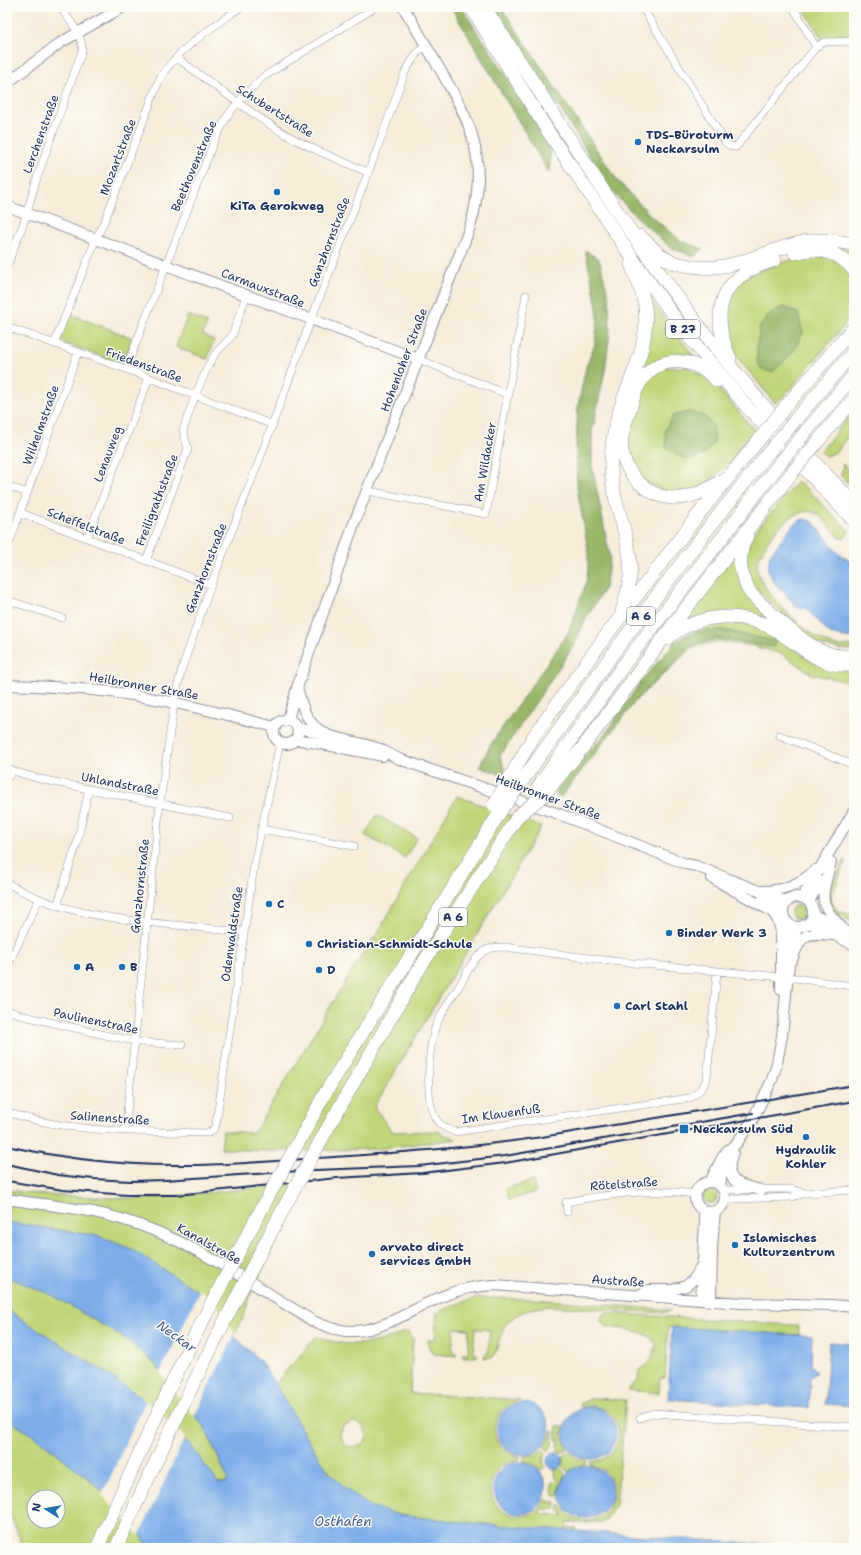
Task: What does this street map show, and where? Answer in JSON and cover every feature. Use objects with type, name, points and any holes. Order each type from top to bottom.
[{"type":"highway","name":"B 27","points":[[470,7],[549,133],[625,247],[686,333],[747,407],[854,521]]},
{"type":"highway","name":"B 27","points":[[484,7],[626,226],[671,289],[738,376],[824,473],[854,502]]},
{"type":"highway","points":[[626,226],[637,232],[658,253],[670,261],[701,268],[717,268],[735,265],[779,249],[809,241],[820,240],[854,244]]},
{"type":"highway","points":[[620,617],[629,587],[630,561],[628,544],[615,499],[612,482],[611,454],[616,419],[642,353],[646,323],[645,306],[625,247]]},
{"type":"highway","points":[[738,376],[722,338],[719,314],[724,297],[733,283],[740,276],[762,264],[808,250],[823,250],[832,253],[846,262],[854,271]]},
{"type":"highway","points":[[843,339],[854,319]]},
{"type":"highway","points":[[514,781],[534,736],[620,617],[757,442],[854,327]]},
{"type":"highway","name":"A 6","points":[[98,1548],[130,1472],[201,1324],[270,1191],[324,1095],[454,884],[514,781],[705,532],[796,418],[854,351]]},
{"type":"highway","points":[[732,473],[711,487],[694,495],[682,498],[668,498],[657,495],[638,483],[626,466],[622,452],[621,440],[640,382],[647,373],[655,367],[667,362],[685,362],[698,366],[709,373],[728,394],[747,407]]},
{"type":"highway","name":"A 6","points":[[116,1548],[216,1336],[288,1199],[416,974],[518,816],[541,792],[625,663],[780,463],[854,375]]},
{"type":"highway","points":[[541,792],[584,746],[653,652],[755,520],[818,441],[854,399]]},
{"type":"highway","points":[[755,520],[742,546],[740,555],[741,570],[744,581],[751,594],[793,631],[822,652],[835,656],[854,655]]},
{"type":"highway","points":[[653,652],[677,630],[691,624],[716,617],[737,617],[754,620],[770,626],[811,656],[821,661],[844,665],[854,665]]},
{"type":"main road","points":[[7,83],[32,63],[77,32],[123,7]]},
{"type":"main road","name":"Hohenloher Straße","points":[[288,719],[297,687],[334,578],[461,252],[474,213],[478,174],[477,155],[469,123],[453,92],[403,7]]},
{"type":"main road","name":"Carmauxstraße","points":[[7,206],[418,360]]},
{"type":"main road","name":"Heilbronner Straße","points":[[7,685],[71,688],[112,692],[174,703],[275,727]]},
{"type":"main road","points":[[297,687],[307,719],[321,732],[330,736]]},
{"type":"main road","points":[[288,719],[294,722],[299,732],[296,739],[289,744],[280,743],[274,736],[275,727],[280,721],[288,719]]},
{"type":"main road","name":"Heilbronner Straße","points":[[298,728],[304,731],[380,749],[398,759]]},
{"type":"main road","name":"Heilbronner Straße","points":[[296,739],[398,759],[559,814],[757,890],[786,906]]},
{"type":"main road","points":[[806,900],[854,811]]},
{"type":"main road","points":[[757,890],[781,889],[801,882],[829,857],[854,818]]},
{"type":"main road","points":[[829,857],[824,887],[824,904],[833,918],[851,935]]},
{"type":"main road","name":"Heilbronner Straße","points":[[686,864],[711,878],[774,905],[786,906]]},
{"type":"main road","points":[[711,878],[771,911],[776,916],[780,922],[781,953],[786,975]]},
{"type":"main road","points":[[781,953],[788,923],[784,915],[786,906],[797,897],[806,900],[812,908],[811,918],[804,925],[798,927],[788,923]]},
{"type":"main road","points":[[811,918],[851,935]]},
{"type":"main road","points":[[811,918],[835,935],[854,944]]},
{"type":"main road","points":[[718,1186],[706,1182],[699,1187],[695,1194],[697,1205],[707,1212],[715,1211],[721,1207],[724,1202],[718,1186],[723,1168],[752,1121],[772,1080],[778,1063],[782,1036],[786,975],[791,943],[798,927]]},
{"type":"main road","points":[[786,975],[800,941],[805,936],[816,934],[835,935]]},
{"type":"main road","points":[[735,1148],[730,1165],[730,1172],[733,1180],[742,1186],[761,1190]]},
{"type":"main road","name":"Kanalstraße","points":[[7,1199],[97,1213],[138,1224],[177,1240],[213,1259],[308,1318],[327,1327],[341,1331],[355,1331],[369,1329],[388,1323]]},
{"type":"main road","points":[[703,1210],[705,1221],[703,1261],[706,1301]]},
{"type":"main road","points":[[706,1301],[715,1211]]},
{"type":"main road","points":[[637,1296],[649,1290],[672,1290],[686,1286],[694,1279],[703,1261]]},
{"type":"main road","name":"Austraße","points":[[388,1323],[445,1295],[477,1286],[494,1285],[706,1301],[854,1307]]},
{"type":"street","points":[[60,7],[77,32]]},
{"type":"street","name":"Mozartstraße","points":[[54,344],[105,220],[158,83],[165,70],[213,27],[241,7]]},
{"type":"street","points":[[642,7],[725,142],[730,146],[736,147],[816,47],[824,42],[854,41]]},
{"type":"street","points":[[792,7],[816,47]]},
{"type":"street","name":"Beethovenstraße","points":[[126,370],[214,141],[228,115],[238,102],[263,77],[372,8]]},
{"type":"street","name":"Lerchenstraße","points":[[7,266],[24,222],[45,153],[80,58],[82,45],[77,32]]},
{"type":"street","name":"Ganzhornstraße","points":[[125,1131],[160,803],[174,703],[184,661],[211,585],[405,72],[417,53],[426,45]]},
{"type":"street","name":"Schubertstraße","points":[[177,58],[268,123],[298,141],[368,172]]},
{"type":"street","name":"Am Wildacker","points":[[368,491],[486,514],[509,395],[526,295]]},
{"type":"street","name":"Freiligrathstraße","points":[[146,561],[188,449],[184,430],[195,396],[208,364],[232,336],[246,296]]},
{"type":"street","name":"Friedenstraße","points":[[7,327],[149,378],[272,425]]},
{"type":"street","name":"Wilhelmstraße","points":[[7,549],[78,352]]},
{"type":"street","name":"Carmauxstraße","points":[[418,360],[509,395]]},
{"type":"street","name":"Lenauweg","points":[[87,538],[149,378]]},
{"type":"street","points":[[7,486],[28,493]]},
{"type":"street","name":"Scheffelstraße","points":[[21,513],[211,585]]},
{"type":"street","points":[[7,600],[62,618]]},
{"type":"street","points":[[779,735],[854,765]]},
{"type":"street","name":"Odenwaldstraße","points":[[213,1130],[216,1124],[222,1086],[243,932],[255,859],[280,743]]},
{"type":"street","points":[[7,778],[10,769]]},
{"type":"street","name":"Uhlandstraße","points":[[10,769],[40,779],[230,818]]},
{"type":"street","points":[[57,906],[77,843],[89,789]]},
{"type":"street","points":[[261,829],[354,846]]},
{"type":"street","points":[[7,883],[57,906],[90,914],[117,919],[243,932]]},
{"type":"street","points":[[7,967],[39,899]]},
{"type":"street","name":"Im Klauenfuß","points":[[717,972],[707,1078],[704,1086],[697,1094],[690,1098],[455,1132],[446,1129],[439,1123],[433,1113],[430,1104],[429,1054],[432,1037],[437,1022],[476,959],[487,950],[495,947],[717,972],[786,975],[852,986]]},
{"type":"street","name":"Paulinenstraße","points":[[7,1010],[83,1031],[134,1041],[182,1045]]},
{"type":"street","name":"Salinenstraße","points":[[7,1112],[41,1122],[67,1126],[125,1131],[209,1133],[213,1130]]},
{"type":"street","points":[[718,1186],[761,1190],[791,1189],[806,1193]]},
{"type":"street","points":[[724,1202],[735,1199],[792,1197],[806,1193],[854,1190]]},
{"type":"street","name":"Rötelstraße","points":[[567,1212],[566,1202],[607,1194],[695,1194]]},
{"type":"street","points":[[640,1418],[653,1413],[854,1427]]},
{"type":"green space","points":[[451,7],[461,7],[521,97],[551,152],[549,173]]},
{"type":"green space","points":[[492,7],[501,7],[617,180],[652,217],[681,241],[703,249],[694,257],[670,247],[612,192],[546,86]]},
{"type":"green space","points":[[807,7],[854,7],[853,27],[847,38],[824,42],[804,9]]},
{"type":"green space","points":[[837,247],[854,250],[854,263],[837,249]]},
{"type":"green space","points":[[585,250],[599,259],[609,298],[610,331],[605,371],[592,432],[592,465],[610,558],[605,588],[587,616],[576,642],[500,756],[505,770],[502,775],[479,767],[491,744],[568,633],[586,583],[588,550],[577,488],[576,448],[578,406],[586,367],[595,344],[598,316]]},
{"type":"green space","points":[[816,255],[837,261],[848,271],[854,285],[854,309],[843,327],[786,394],[775,403],[733,352],[723,322],[728,299],[744,278],[771,266],[801,257]]},
{"type":"green space","points":[[650,299],[695,358],[640,373],[649,300]]},
{"type":"green space","points":[[783,307],[798,313],[803,333],[793,352],[773,372],[762,370],[757,361],[757,345],[760,327],[771,313]]},
{"type":"green space","points":[[70,314],[132,338],[124,360],[119,363],[59,341]]},
{"type":"green space","points":[[188,315],[207,323],[203,335],[214,340],[207,359],[176,347]]},
{"type":"green space","points":[[688,367],[715,384],[754,430],[731,461],[709,482],[699,488],[675,493],[663,491],[642,479],[628,459],[626,437],[647,379],[663,368]],"holes":[[[703,415],[713,426],[714,443]]]},
{"type":"green space","points":[[854,410],[854,427],[838,450],[825,456],[821,451]]},
{"type":"green space","points":[[688,412],[703,415],[713,426],[714,443],[703,455],[693,459],[683,458],[666,447],[665,430],[673,416]]},
{"type":"green space","points":[[843,464],[854,476],[854,488],[841,476]]},
{"type":"green space","points":[[797,482],[802,484],[849,531],[844,539],[840,538],[817,514],[808,511],[798,513],[778,528],[769,539],[758,560],[757,569],[760,578],[767,590],[777,602],[802,626],[826,642],[836,646],[854,645],[854,649],[837,649],[820,645],[784,616],[755,587],[749,577],[745,554],[753,534]]},
{"type":"green space","points":[[733,557],[771,621],[741,612],[688,620],[685,618]]},
{"type":"green space","points":[[738,622],[769,631],[817,665],[832,669],[854,671],[854,683],[812,674],[782,654],[753,646],[718,641],[693,647],[638,698],[692,645],[717,638],[773,647],[722,630],[695,632],[693,628],[702,625]]},
{"type":"green space","points":[[722,630],[775,641],[774,647],[717,638],[692,645],[638,698],[561,797],[555,794],[571,771],[605,734],[642,680],[675,642],[686,635],[695,632]]},
{"type":"green space","points":[[457,796],[541,827],[374,1107],[392,1132],[438,1131],[444,1135],[456,1139],[376,1149],[274,1151],[221,1149],[223,1131],[254,1133],[359,959],[380,929]]},
{"type":"green space","points":[[377,815],[417,838],[405,858],[365,835]]},
{"type":"green space","points":[[844,861],[846,861],[831,896],[833,905],[837,910],[854,916],[854,922],[842,917],[832,910],[828,898],[834,878]]},
{"type":"green space","points":[[795,905],[801,905],[805,909],[805,915],[801,919],[795,919],[791,915],[791,909]]},
{"type":"green space","points":[[533,1181],[536,1192],[509,1200],[506,1188]]},
{"type":"green space","points":[[306,1183],[253,1288],[244,1316],[234,1336],[98,1236],[7,1222],[7,1190],[44,1195],[145,1199]]},
{"type":"green space","points":[[710,1189],[715,1191],[717,1196],[715,1201],[710,1203],[705,1201],[703,1196],[705,1191]]},
{"type":"green space","points":[[7,1277],[54,1296],[126,1339],[154,1363],[205,1428],[228,1479],[226,1483],[218,1483],[191,1446],[112,1377],[7,1310]]},
{"type":"green space","points":[[479,1298],[533,1299],[671,1310],[664,1313],[548,1306],[537,1308],[520,1313],[506,1324],[492,1358],[484,1358],[485,1354],[488,1354],[490,1330],[475,1329],[473,1353],[477,1354],[477,1357],[463,1357],[463,1353],[468,1353],[469,1329],[454,1328],[452,1352],[456,1353],[456,1356],[434,1354],[428,1345],[428,1340],[435,1340],[437,1313],[464,1301]]},
{"type":"green space","points":[[607,1313],[793,1325],[798,1326],[799,1335],[668,1327],[665,1378],[660,1378],[659,1393],[628,1390],[638,1379],[639,1370],[651,1359],[656,1344],[640,1332],[605,1326],[600,1320],[603,1315]]},
{"type":"green space","points":[[406,1332],[410,1334],[413,1340],[410,1393],[521,1400],[510,1405],[502,1412],[497,1420],[495,1429],[496,1438],[501,1446],[509,1453],[520,1457],[519,1460],[507,1463],[497,1471],[492,1480],[491,1489],[493,1498],[497,1505],[503,1512],[512,1515],[523,1516],[534,1513],[546,1499],[548,1499],[548,1502],[556,1502],[555,1509],[541,1509],[541,1514],[563,1516],[563,1512],[559,1511],[559,1504],[572,1517],[586,1521],[598,1518],[606,1511],[612,1501],[613,1490],[611,1479],[603,1470],[590,1465],[591,1462],[603,1459],[612,1452],[617,1443],[619,1433],[617,1424],[612,1415],[604,1409],[594,1406],[581,1407],[580,1404],[592,1398],[626,1400],[616,1505],[604,1522],[567,1522],[566,1527],[576,1528],[576,1531],[504,1526],[391,1514],[368,1506],[353,1496],[326,1468],[314,1451],[275,1384],[316,1337],[339,1343],[361,1344],[393,1337]],"holes":[[[353,1422],[362,1425],[367,1435],[364,1442],[356,1447],[345,1445],[340,1435],[343,1426]]]},
{"type":"green space","points":[[7,1419],[39,1439],[94,1483],[142,1536],[148,1548],[24,1548],[7,1507]]},
{"type":"green space","points":[[557,1426],[563,1426],[562,1437],[567,1449],[561,1453],[558,1451],[559,1440],[556,1440]]},
{"type":"green space","points":[[551,1431],[553,1431],[552,1445],[548,1451],[544,1447],[549,1439]]},
{"type":"green space","points":[[542,1450],[546,1453],[543,1461],[545,1467],[541,1470],[532,1463],[524,1461],[524,1457],[536,1454]]},
{"type":"green space","points":[[569,1451],[578,1459],[587,1461],[586,1464],[576,1467],[568,1472],[562,1466],[564,1461],[563,1456]]},
{"type":"green space","points":[[560,1468],[565,1474],[560,1485],[558,1496],[555,1496],[552,1490],[552,1482],[555,1482],[558,1479],[556,1477],[555,1470]]},
{"type":"water","points":[[803,519],[812,521],[839,554],[854,564],[854,637],[850,638],[830,634],[806,608],[797,607],[773,581],[768,569],[770,555],[793,525]]},
{"type":"water","points":[[7,1222],[98,1236],[129,1248],[201,1293],[215,1305],[234,1336],[260,1361],[328,1471],[346,1489],[369,1506],[399,1515],[480,1524],[814,1548],[148,1548],[142,1536],[94,1483],[39,1439],[7,1419],[7,1310],[139,1396],[191,1446],[218,1483],[226,1483],[228,1479],[205,1428],[154,1363],[126,1339],[54,1296],[7,1277]]},
{"type":"water","points":[[672,1327],[812,1336],[811,1365],[817,1372],[810,1378],[809,1408],[668,1399]]},
{"type":"water","points":[[830,1342],[854,1344],[854,1406],[825,1404]]},
{"type":"water","points":[[523,1403],[533,1405],[541,1411],[547,1419],[549,1429],[547,1439],[541,1447],[533,1453],[523,1455],[513,1453],[505,1447],[499,1439],[497,1429],[499,1419],[505,1411],[513,1405]]},
{"type":"water","points":[[590,1407],[600,1409],[608,1415],[614,1423],[616,1433],[614,1443],[608,1451],[600,1457],[590,1459],[580,1457],[572,1451],[566,1443],[564,1433],[566,1423],[572,1415],[580,1409]]},
{"type":"water","points":[[555,1453],[562,1458],[563,1461],[558,1468],[555,1469],[548,1464],[547,1461],[552,1454]]},
{"type":"water","points":[[520,1462],[530,1464],[538,1470],[544,1478],[546,1488],[544,1498],[538,1506],[530,1512],[520,1514],[510,1512],[502,1506],[496,1498],[494,1488],[496,1478],[502,1470],[510,1464]]},
{"type":"water","points":[[586,1466],[596,1468],[604,1474],[610,1482],[612,1492],[610,1502],[604,1510],[596,1516],[586,1518],[576,1516],[568,1510],[562,1502],[560,1492],[562,1482],[568,1474],[576,1468]]},
{"type":"pier","points":[[200,1290],[217,1304],[235,1334],[194,1417],[160,1373]]},
{"type":"pier","points":[[146,1400],[185,1437],[139,1536],[102,1495]]},
{"type":"railway","points":[[7,1146],[89,1160],[151,1165],[227,1164],[375,1154],[459,1147],[542,1137],[854,1085]]},
{"type":"railway","points":[[7,1181],[63,1190],[127,1195],[177,1195],[337,1178],[422,1173],[505,1163],[854,1101]]},
{"type":"railway","points":[[7,1164],[58,1175],[130,1181],[315,1170],[419,1166],[505,1156],[753,1113]]},
{"type":"place","name":"TDS-Büroturm Neckarsulm","points":[[638,142]]},
{"type":"place","name":"KiTa Gerokweg","points":[[277,192]]},
{"type":"place","name":"C","points":[[269,904]]},
{"type":"place","name":"Binder Werk 3","points":[[669,933]]},
{"type":"place","name":"Christian-Schmidt-Schule","points":[[309,944]]},
{"type":"place","name":"A","points":[[77,967]]},
{"type":"place","name":"B","points":[[122,967]]},
{"type":"place","name":"D","points":[[319,970]]},
{"type":"place","name":"Carl Stahl","points":[[617,1006]]},
{"type":"place","name":"Neckarsulm Süd","points":[[684,1129]]},
{"type":"place","name":"Hydraulik Kohler","points":[[806,1137]]},
{"type":"place","name":"Islamisches Kulturzentrum","points":[[735,1245]]},
{"type":"place","name":"arvato direct services GmbH","points":[[372,1254]]},
{"type":"water label","name":"Neckar","points":[[177,1336]]},
{"type":"water label","name":"Osthafen","points":[[343,1521]]}]
